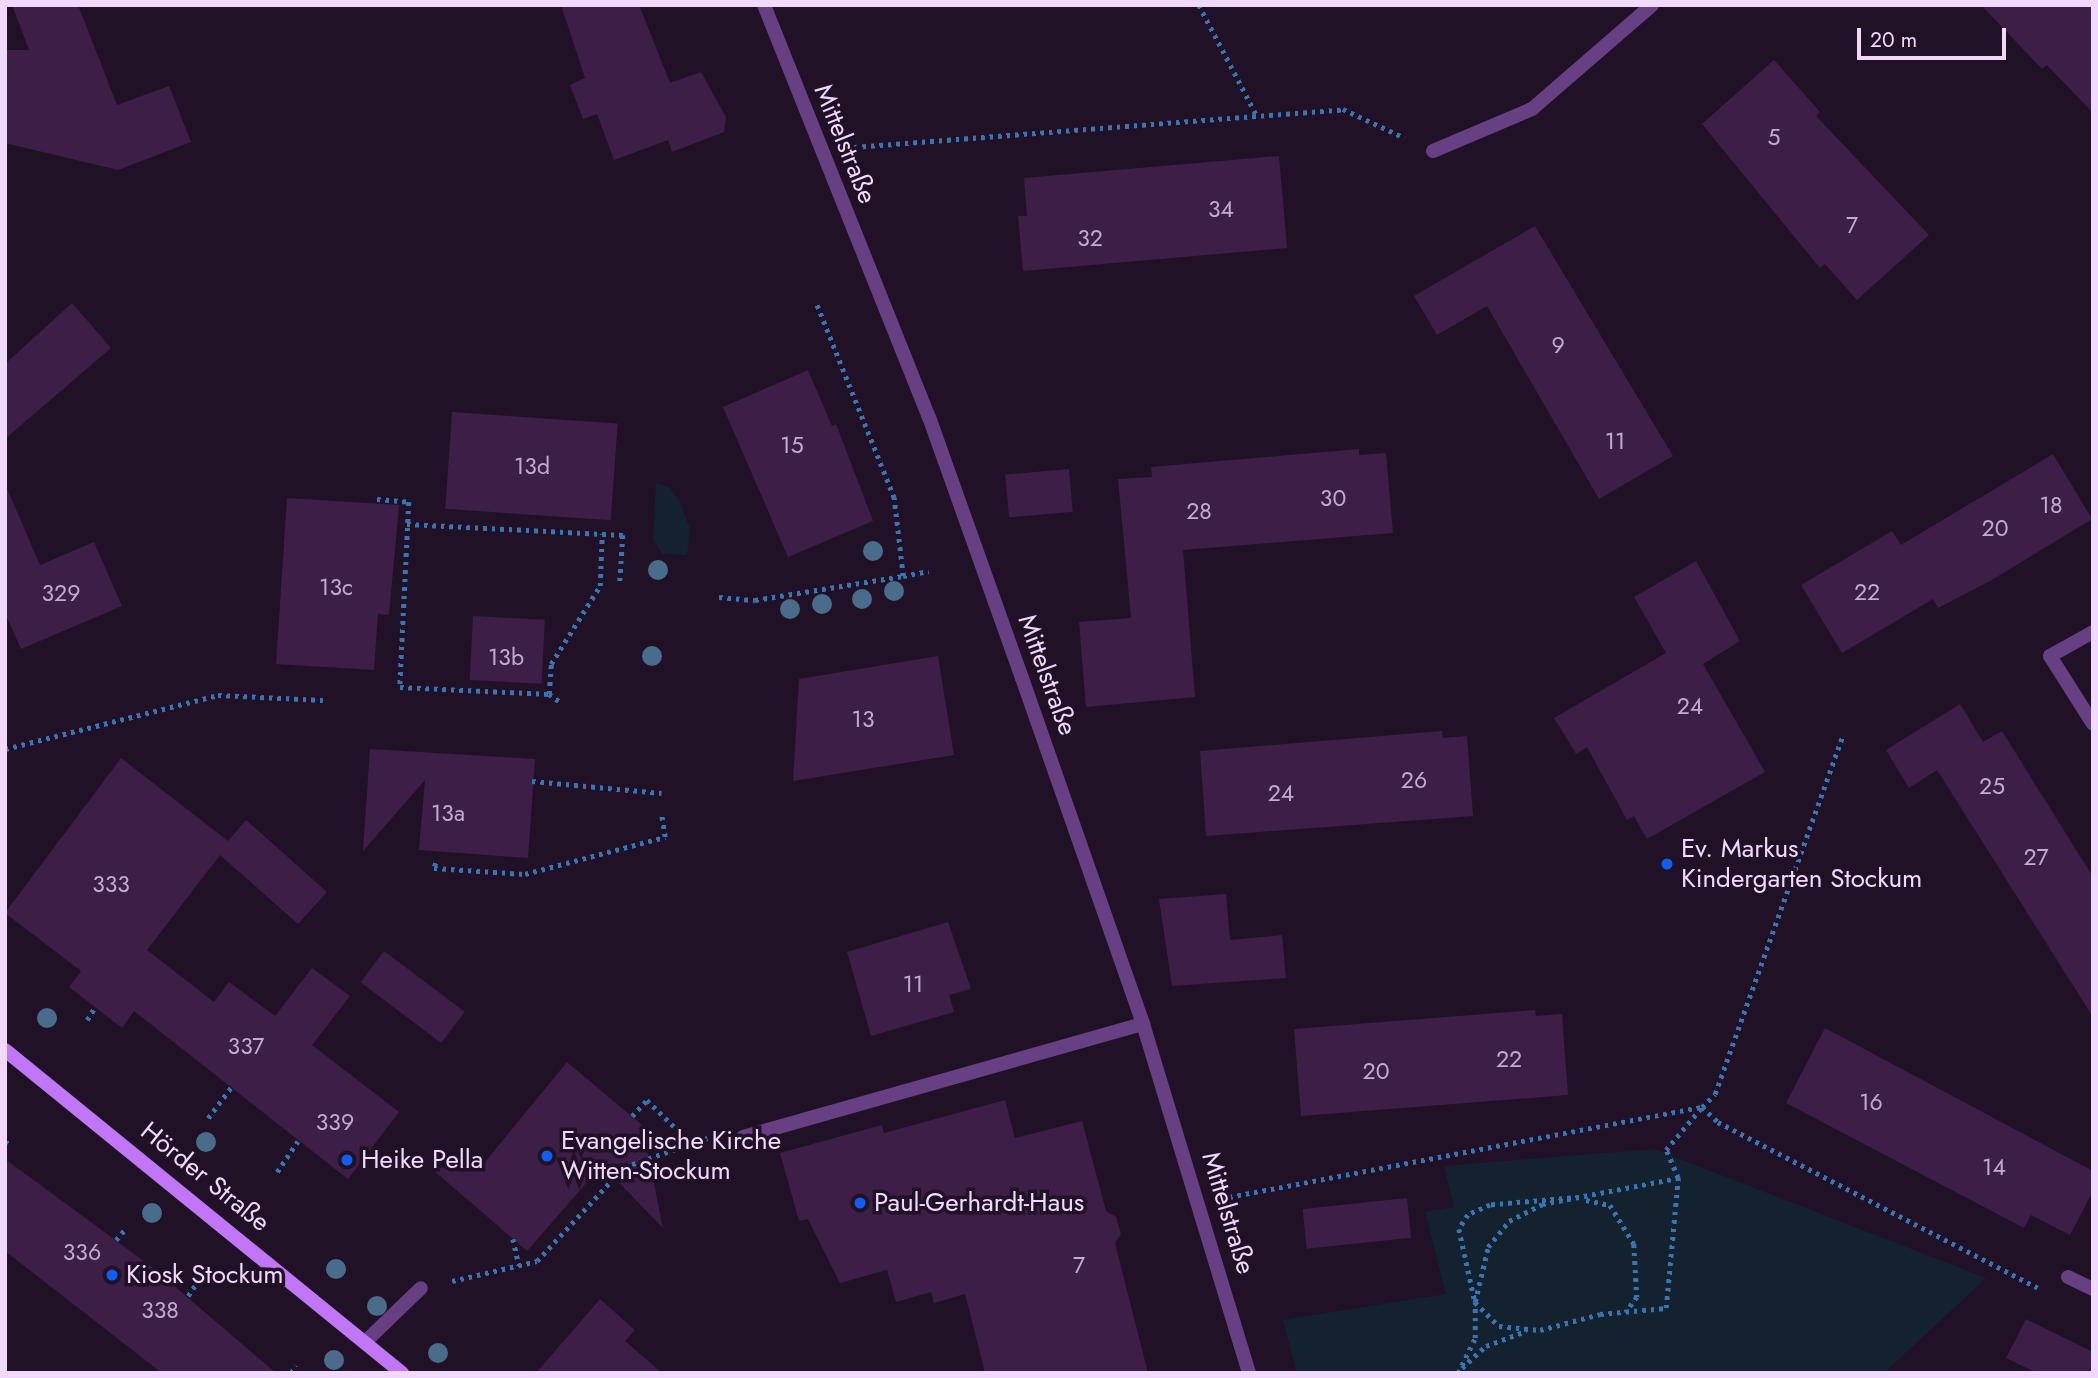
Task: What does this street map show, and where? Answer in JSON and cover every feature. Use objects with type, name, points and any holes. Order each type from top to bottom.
[{"type":"main road","name":"Hörder Straße","points":[[5,1050],[366,1341],[402,1373]]},
{"type":"street","name":"Mittelstraße","points":[[764,5],[819,149],[929,417],[1143,1024],[1200,1202],[1249,1373]]},
{"type":"street","points":[[1433,151],[1532,109],[1652,5]]},
{"type":"street","points":[[2093,632],[2050,656],[2093,724]]},
{"type":"street","points":[[743,1137],[1143,1024]]},
{"type":"street","points":[[2068,1277],[2093,1289]]},
{"type":"street","points":[[366,1341],[421,1289]]},
{"type":"path","points":[[1199,5],[1258,116]]},
{"type":"path","points":[[819,149],[1343,109],[1433,151]]},
{"type":"path","points":[[816,303],[894,498],[903,576]]},
{"type":"path","points":[[377,499],[409,502],[400,687],[549,694],[559,701]]},
{"type":"path","points":[[407,524],[623,535],[620,581]]},
{"type":"path","points":[[549,694],[551,664],[600,586],[603,534]]},
{"type":"path","points":[[719,597],[755,600],[929,571]]},
{"type":"path","points":[[5,749],[218,695],[323,700]]},
{"type":"path","points":[[1458,1373],[1486,1346],[1534,1330],[1626,1312],[1667,1308],[1678,1178],[1666,1150],[1715,1094],[1842,737]]},
{"type":"path","points":[[532,781],[661,793]]},
{"type":"path","points":[[436,863],[435,868],[538,871],[665,837],[661,813]]},
{"type":"path","points":[[87,1020],[95,1007]]},
{"type":"path","points":[[208,1118],[232,1086]]},
{"type":"path","points":[[632,1116],[647,1100],[691,1143]]},
{"type":"path","points":[[1200,1202],[1702,1107]]},
{"type":"path","points":[[1702,1107],[1718,1122],[2046,1292],[2068,1277]]},
{"type":"path","points":[[421,1289],[537,1261],[624,1167],[727,1131],[743,1137]]},
{"type":"path","points":[[277,1172],[298,1141]]},
{"type":"path","points":[[1475,1302],[1488,1247],[1509,1221],[1542,1203],[1578,1199],[1678,1178]]},
{"type":"path","points":[[1458,1373],[1475,1338],[1475,1302],[1460,1229],[1468,1215],[1490,1205],[1578,1199],[1610,1205],[1634,1244],[1637,1297],[1626,1312]]},
{"type":"path","points":[[116,1240],[126,1228]]},
{"type":"path","points":[[513,1239],[519,1265]]},
{"type":"path","points":[[188,1296],[198,1281]]},
{"type":"path","points":[[1475,1302],[1499,1326],[1534,1330]]},
{"type":"path","points":[[290,1373],[296,1365]]},
{"type":"shaded area","points":[[656,483],[670,488],[679,500],[690,529],[687,555],[662,554],[653,539]]},
{"type":"shaded area","points":[[1654,1149],[1986,1278],[1884,1373],[1297,1373],[1283,1320],[1446,1294],[1425,1212],[1454,1207],[1444,1166]]},
{"type":"building","points":[[12,5],[78,5],[117,105],[169,86],[191,142],[118,170],[5,143],[5,50],[29,50]]},
{"type":"building","points":[[561,5],[639,5],[670,83],[701,72],[726,117],[724,132],[672,152],[668,140],[614,160],[597,114],[583,119],[570,85],[585,78]]},
{"type":"building","points":[[1981,5],[2093,5],[2093,113],[2047,65],[2042,69]]},
{"type":"building","points":[[1774,60],[1820,112],[1816,116],[1929,235],[1857,300],[1825,264],[1820,268],[1702,124]]},
{"type":"building","points":[[1279,156],[1287,248],[1023,271],[1018,216],[1027,216],[1024,178]]},
{"type":"building","points":[[1535,226],[1673,456],[1599,499],[1487,306],[1437,335],[1414,296]]},
{"type":"building","points":[[72,303],[111,348],[5,439],[5,364]]},
{"type":"building","points":[[808,370],[832,426],[836,424],[873,521],[788,557],[723,407]]},
{"type":"building","points":[[452,412],[618,424],[611,520],[445,509]]},
{"type":"building","points":[[1359,449],[1359,455],[1386,453],[1393,533],[1183,550],[1195,697],[1086,707],[1079,622],[1131,618],[1118,479],[1152,477],[1151,467]]},
{"type":"building","points":[[2053,454],[2092,519],[1990,581],[1938,608],[1933,599],[1842,653],[1801,585],[1892,531],[1901,545]]},
{"type":"building","points":[[1069,469],[1073,512],[1009,517],[1005,475]]},
{"type":"building","points":[[5,484],[40,565],[94,542],[122,606],[21,649],[5,613]]},
{"type":"building","points":[[287,498],[399,505],[389,615],[378,614],[374,670],[276,664]]},
{"type":"building","points":[[1696,561],[1740,641],[1703,664],[1765,772],[1647,839],[1634,816],[1627,820],[1587,747],[1576,754],[1554,718],[1666,653],[1634,597]]},
{"type":"building","points":[[473,616],[545,620],[542,684],[470,680]]},
{"type":"building","points":[[938,656],[954,755],[793,781],[799,679]]},
{"type":"building","points":[[1960,704],[1983,742],[2002,731],[2093,877],[2093,1017],[1937,770],[1909,788],[1886,750]]},
{"type":"building","points":[[1442,731],[1443,738],[1467,736],[1473,816],[1206,836],[1200,751]]},
{"type":"building","points":[[370,749],[535,759],[528,858],[419,850],[425,780],[363,851]]},
{"type":"building","points":[[121,758],[228,841],[246,820],[327,892],[298,924],[220,855],[147,950],[214,1002],[229,982],[275,1016],[312,968],[350,996],[312,1045],[399,1112],[348,1179],[134,1011],[122,1028],[69,987],[81,971],[5,913]]},
{"type":"building","points":[[1226,894],[1230,940],[1282,935],[1286,978],[1172,986],[1159,899]]},
{"type":"building","points":[[948,922],[971,989],[949,995],[954,1012],[871,1036],[847,952]]},
{"type":"building","points":[[384,951],[465,1012],[441,1043],[361,982]]},
{"type":"building","points":[[1535,1010],[1536,1016],[1562,1014],[1568,1095],[1301,1116],[1294,1029]]},
{"type":"building","points":[[1825,1028],[2093,1171],[2093,1191],[2070,1235],[2031,1215],[2024,1228],[1786,1103]]},
{"type":"building","name":"Evangelische Kirche Witten-Stockum","points":[[567,1062],[642,1125],[663,1228],[602,1165],[527,1251],[432,1169],[485,1162]]},
{"type":"building","points":[[1005,1100],[1015,1138],[1082,1121],[1106,1211],[1116,1217],[1121,1234],[1115,1243],[1148,1373],[985,1373],[965,1294],[934,1303],[931,1292],[896,1302],[887,1270],[840,1283],[808,1219],[799,1221],[780,1153],[882,1125],[884,1133]]},
{"type":"building","points":[[5,1159],[152,1267],[276,1373],[162,1373],[5,1251]]},
{"type":"building","points":[[1407,1198],[1411,1238],[1307,1249],[1303,1209]]},
{"type":"building","points":[[600,1299],[635,1330],[625,1341],[662,1373],[536,1373]]},
{"type":"building","points":[[2026,1319],[2093,1352],[2093,1373],[2037,1373],[2006,1358]]},
{"type":"place","name":"Ev. Markus Kindergarten Stockum","points":[[1667,864]]},
{"type":"place","name":"Evangelische Kirche Witten-Stockum","points":[[547,1156]]},
{"type":"place","name":"Heike Pella","points":[[347,1160]]},
{"type":"place","name":"Paul-Gerhardt-Haus","points":[[860,1203]]},
{"type":"place","name":"Kiosk Stockum","points":[[112,1275]]}]
